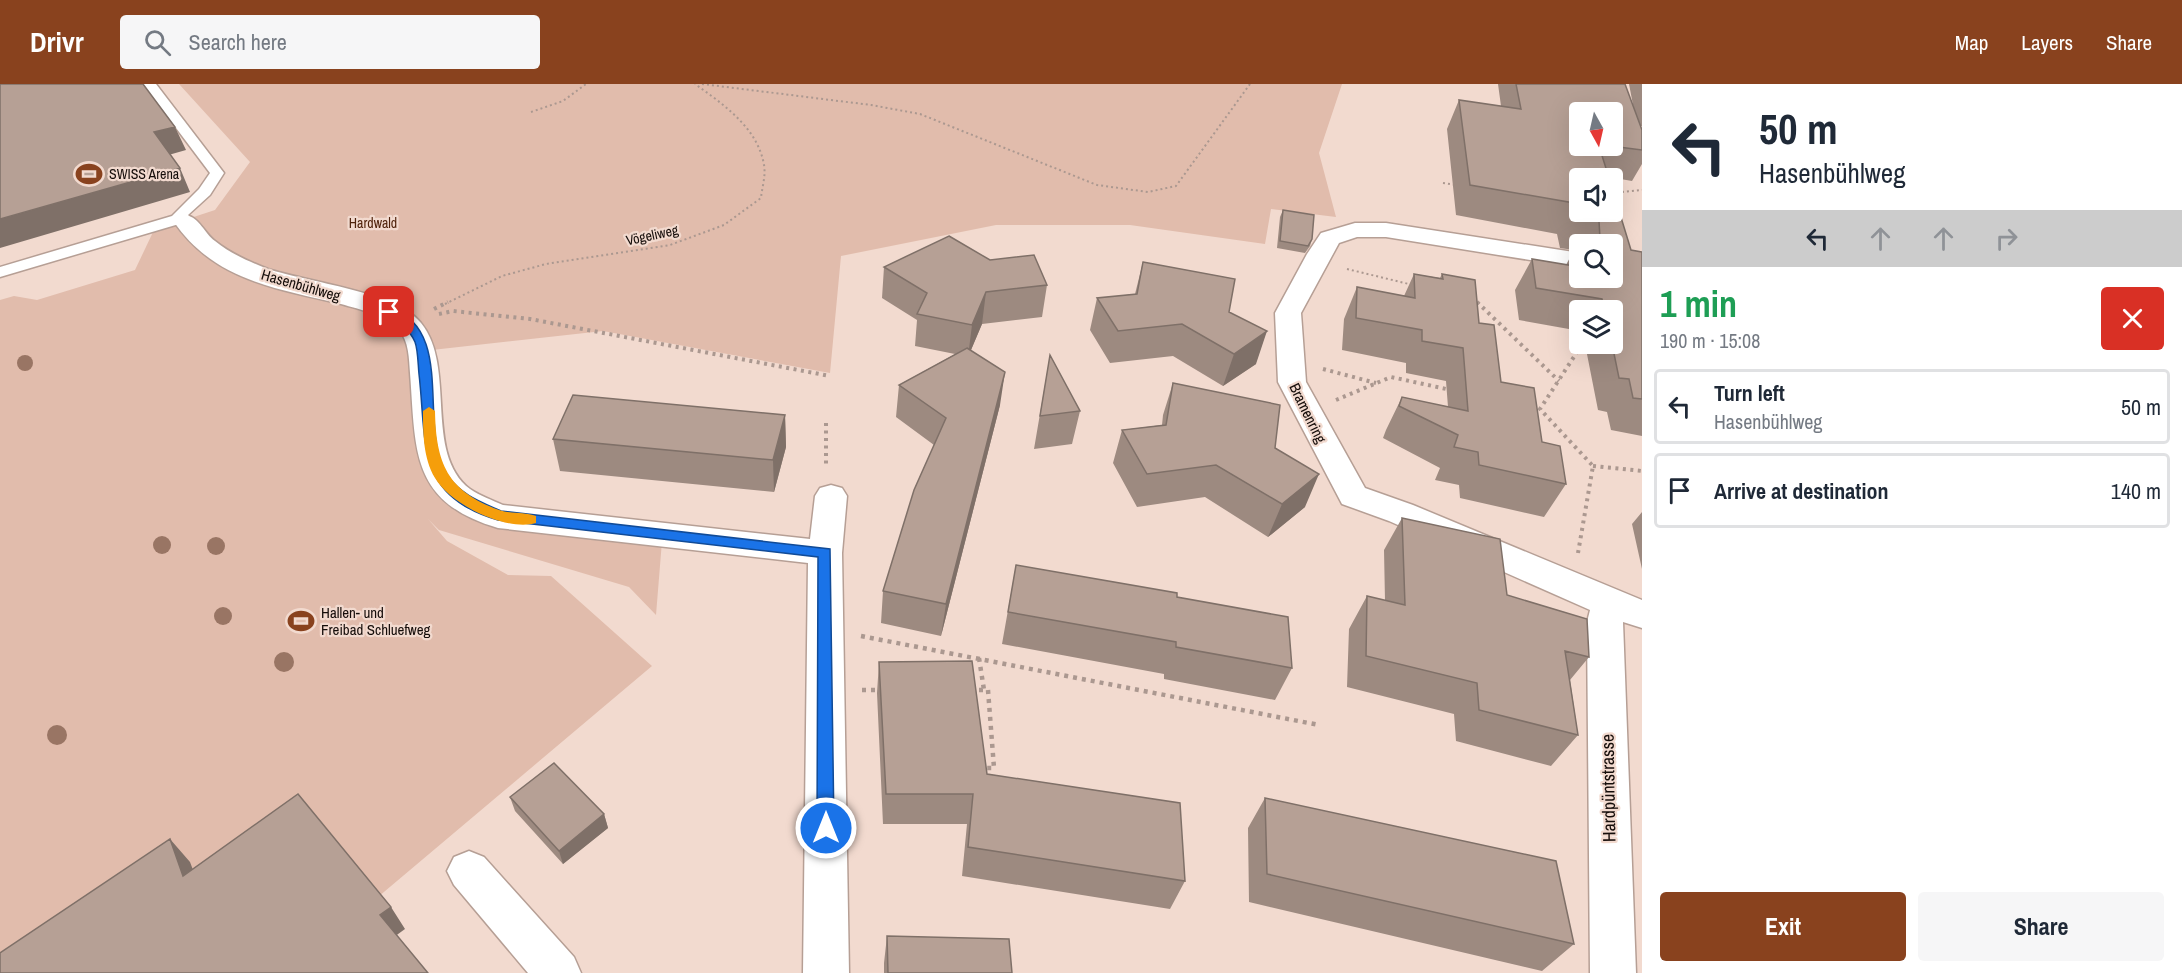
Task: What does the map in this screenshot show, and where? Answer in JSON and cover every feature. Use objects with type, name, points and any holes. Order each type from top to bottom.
[{"type":"street","name":"Hasenbühlweg","points":[[184,220],[206,246],[231,261],[262,275],[368,304],[406,322]]},
{"type":"street","name":"Bramenring","points":[[1569,259],[1386,230],[1355,230],[1330,238],[1288,313],[1292,382],[1353,496],[1401,513],[1626,608]]},
{"type":"street","points":[[406,322],[421,342],[429,407],[429,439],[440,476],[458,496],[498,516],[825,553]]},
{"type":"street","points":[[826,973],[825,553],[829,478]]},
{"type":"street","name":"Hardpüntstrasse","points":[[1613,973],[1605,622],[1626,608]]},
{"type":"street","points":[[470,872],[558,973]]},
{"type":"lane","points":[[0,272],[184,220],[179,215],[205,192],[217,173],[149,84]]},
{"type":"path","points":[[531,112],[563,101],[586,84]]},
{"type":"path","name":"Vögeliweg","points":[[406,322],[502,276],[546,264],[681,241],[724,225],[761,198],[764,166],[753,134],[716,99],[695,84]]},
{"type":"path","points":[[702,84],[814,100],[871,105],[920,114],[1097,185],[1148,192],[1176,186],[1250,84]]},
{"type":"path","points":[[1443,183],[1466,186]]},
{"type":"path","points":[[1623,192],[1642,190]]},
{"type":"path","points":[[1315,262],[1415,286]]},
{"type":"path","points":[[1471,297],[1559,381]]},
{"type":"path","points":[[406,322],[453,311],[530,319],[830,376]]},
{"type":"path","points":[[1540,410],[1576,354]]},
{"type":"path","points":[[1290,360],[1377,383]]},
{"type":"path","points":[[1307,412],[1391,377],[1460,392]]},
{"type":"path","points":[[1529,407],[1540,410],[1593,466],[1642,471]]},
{"type":"path","points":[[826,423],[829,478]]},
{"type":"path","points":[[1572,587],[1593,466]]},
{"type":"path","points":[[825,628],[1319,725]]},
{"type":"path","points":[[978,658],[984,690]]},
{"type":"path","points":[[826,690],[892,690]]},
{"type":"path","points":[[961,690],[988,690],[994,768],[980,768]]},
{"type":"green space","name":"Hardwald","points":[[179,84],[1342,84],[1319,153],[1336,217],[1271,209],[1265,244],[1130,225],[996,225],[841,256],[830,373],[603,331],[423,351],[427,440],[488,520],[662,541],[656,615],[629,587],[439,530],[428,519],[447,541],[508,575],[551,576],[652,666],[378,897],[0,973],[0,300],[14,296],[37,300],[135,270],[154,230],[215,210],[250,162]]},
{"type":"building","name":"SWISS Arena","points":[[0,84],[143,84],[175,127],[154,132],[180,168],[0,219]]},
{"type":"building","points":[[1516,84],[1625,84],[1642,130],[1642,150],[1623,148],[1623,102],[1569,102],[1569,156],[1602,156],[1606,168],[1569,168],[1569,202],[1470,185],[1459,100],[1521,109]]},
{"type":"building","points":[[1283,210],[1314,215],[1312,239],[1308,246],[1280,241]]},
{"type":"building","points":[[1599,222],[1622,222],[1631,250],[1642,252],[1642,399],[1633,398],[1629,379],[1619,378],[1614,354],[1623,354],[1623,300],[1602,300],[1536,288],[1532,259],[1569,265],[1569,288],[1623,288],[1623,234],[1600,234]]},
{"type":"building","points":[[949,236],[990,260],[1034,255],[1047,285],[986,292],[972,325],[917,314],[927,293],[884,267]]},
{"type":"building","points":[[1143,262],[1235,279],[1229,312],[1267,331],[1234,354],[1182,324],[1118,331],[1097,298],[1137,294]]},
{"type":"building","points":[[1414,274],[1443,279],[1442,274],[1475,280],[1479,323],[1494,325],[1501,382],[1534,388],[1542,442],[1560,446],[1566,484],[1479,465],[1478,452],[1454,447],[1458,435],[1399,406],[1402,397],[1468,411],[1463,348],[1422,341],[1422,330],[1356,318],[1357,287],[1415,298]]},
{"type":"building","points":[[967,348],[1005,372],[946,604],[883,591],[914,490],[946,418],[899,385]]},
{"type":"building","points":[[1050,355],[1080,411],[1040,416]]},
{"type":"building","points":[[1173,383],[1280,405],[1275,448],[1319,474],[1282,504],[1216,465],[1147,474],[1122,430],[1166,425]]},
{"type":"building","points":[[573,395],[785,415],[773,460],[553,439]]},
{"type":"building","points":[[1402,518],[1500,539],[1507,595],[1587,619],[1589,657],[1565,651],[1578,735],[1479,710],[1477,683],[1366,656],[1367,596],[1405,605]]},
{"type":"building","points":[[1016,565],[1177,593],[1177,597],[1288,617],[1292,668],[1176,647],[1176,642],[1008,612]]},
{"type":"building","points":[[972,661],[987,774],[1180,803],[1185,881],[968,847],[973,794],[886,794],[879,662]]},
{"type":"building","points":[[554,763],[604,814],[559,851],[510,797]]},
{"type":"building","points":[[298,794],[391,907],[380,915],[428,973],[0,973],[0,953],[170,839],[183,876]]},
{"type":"building","points":[[1265,798],[1556,861],[1574,944],[1267,874]]},
{"type":"building","points":[[887,936],[1009,939],[1012,973],[888,973]]},
{"type":"slow traffic","points":[[429,411],[429,439],[440,476],[458,496],[498,516],[531,519]]},
{"type":"place","name":"SWISS Arena","points":[[89,174]]},
{"type":"place","name":"Hallen- und Freibad Schluefweg","points":[[301,621]]},
{"type":"route","points":[[389,312],[406,322],[421,342],[429,407],[429,439],[440,476],[458,496],[498,516],[825,553],[826,828]]}]
